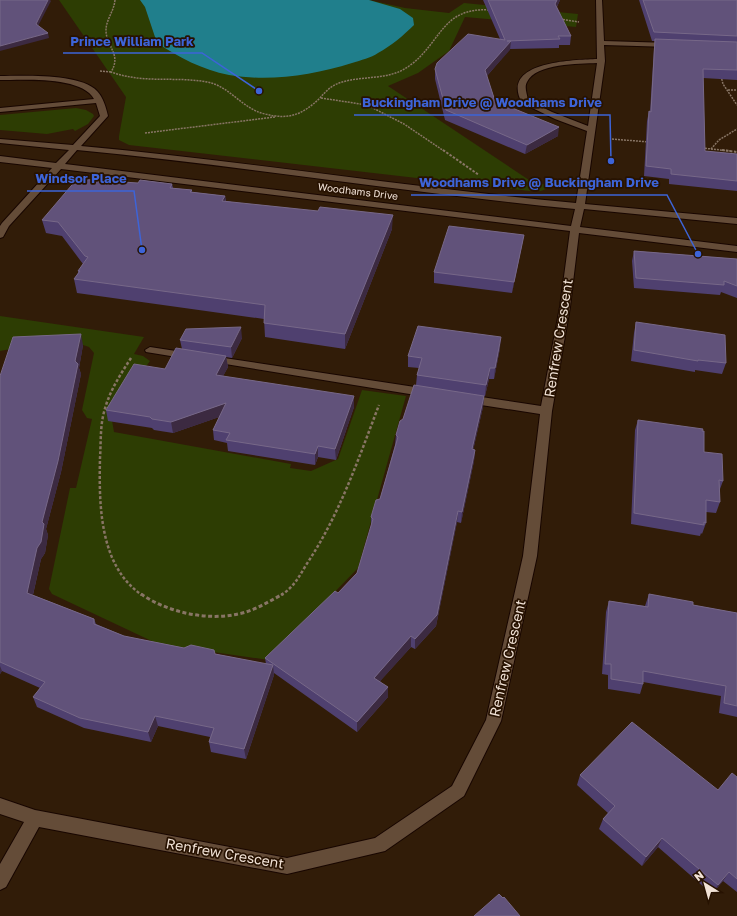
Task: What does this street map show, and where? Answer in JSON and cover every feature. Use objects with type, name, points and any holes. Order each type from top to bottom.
[{"type":"street","name":"Renfrew Crescent","points":[[0,806],[35,818],[287,866],[379,845],[458,791],[493,721],[530,556],[546,411],[565,307],[575,230],[580,207],[601,61],[599,0]]},
{"type":"street","points":[[600,43],[680,46]]},
{"type":"street","points":[[591,133],[525,102],[522,90],[524,80],[533,72],[544,66],[601,61]]},
{"type":"street","points":[[0,78],[29,78],[66,82],[93,91],[98,101],[103,106],[104,116],[5,225],[0,235]]},
{"type":"street","points":[[0,110],[98,101]]},
{"type":"street","name":"Woodhams Drive","points":[[0,141],[76,147],[286,171],[513,200],[737,221]]},
{"type":"street","name":"Woodhams Drive","points":[[0,159],[737,249]]},
{"type":"street","points":[[150,350],[440,395]]},
{"type":"street","points":[[455,397],[546,411]]},
{"type":"street","points":[[0,881],[35,818]]},
{"type":"path","points":[[115,0],[115,8],[106,26],[107,35],[114,51],[116,63],[111,72],[122,77],[138,80],[207,82],[219,85],[232,93],[242,103],[259,113],[277,116]]},
{"type":"path","points":[[145,133],[295,115],[306,111],[328,89],[339,84],[394,73],[408,67],[422,54],[456,15],[479,9],[494,10]]},
{"type":"path","points":[[560,19],[599,24]]},
{"type":"path","points":[[719,71],[723,84],[737,105]]},
{"type":"path","points":[[728,90],[737,90]]},
{"type":"path","points":[[320,98],[367,105],[384,112],[491,182],[513,200]]},
{"type":"path","points":[[711,148],[721,138],[737,129]]},
{"type":"path","points":[[591,133],[653,143]]},
{"type":"path","points":[[699,147],[737,152]]},
{"type":"path","points":[[150,350],[133,355],[112,390],[105,405],[102,423],[100,487],[102,514],[110,552],[119,570],[128,583],[139,593],[153,600],[186,612],[218,617],[245,612],[262,606],[290,589],[319,548],[336,514],[386,386]]},
{"type":"green space","points":[[59,0],[369,0],[405,8],[449,13],[464,3],[578,14],[576,27],[465,17],[449,51],[418,73],[388,86],[532,182],[553,186],[541,191],[530,191],[129,145],[119,140],[126,97]]},
{"type":"green space","points":[[76,108],[86,110],[94,116],[88,124],[75,131],[73,129],[47,134],[0,130],[0,115]]},
{"type":"green space","points":[[0,316],[144,337],[134,354],[143,356],[150,361],[111,415],[114,432],[291,464],[290,468],[311,471],[338,459],[362,390],[406,396],[358,568],[269,660],[158,644],[52,594],[49,589],[70,488],[76,488],[92,419],[87,418],[82,410],[94,353],[89,347],[83,345],[16,348],[0,351]]},
{"type":"water","points":[[140,0],[369,0],[400,9],[413,18],[414,25],[388,47],[362,60],[307,74],[260,78],[244,77],[209,70],[182,58],[157,43],[145,7]]},
{"type":"building","points":[[0,0],[48,0],[36,24],[48,33],[0,46]]},
{"type":"building","points":[[488,0],[557,0],[555,4],[571,36],[558,36],[560,39],[507,41],[511,41],[485,70],[495,101],[559,127],[527,145],[446,110],[435,69],[437,63],[468,34],[505,40]]},
{"type":"building","points":[[643,0],[737,0],[737,36],[654,32]]},
{"type":"building","points":[[655,39],[737,42],[737,70],[703,69],[705,151],[737,154],[737,181],[671,174],[671,169],[646,166]]},
{"type":"building","points":[[77,179],[138,183],[140,180],[172,184],[170,188],[192,190],[190,192],[225,196],[222,201],[318,211],[320,207],[393,215],[345,334],[264,323],[265,305],[74,279],[88,257],[85,256],[58,222],[42,220]]},
{"type":"building","points":[[449,226],[524,235],[514,282],[434,272]]},
{"type":"building","points":[[634,251],[737,259],[737,286],[724,281],[724,285],[636,278]]},
{"type":"building","points":[[636,322],[725,335],[726,363],[698,361],[634,350]]},
{"type":"building","points":[[418,326],[501,337],[495,368],[490,368],[486,385],[417,375],[422,358],[408,356]]},
{"type":"building","points":[[241,327],[231,347],[180,340],[186,329]]},
{"type":"building","points":[[81,334],[75,361],[78,364],[58,461],[42,522],[44,524],[41,542],[37,548],[27,593],[94,619],[94,624],[124,636],[184,648],[191,645],[214,650],[215,654],[273,665],[244,749],[209,742],[214,728],[155,716],[148,732],[80,718],[33,697],[45,682],[0,662],[0,376],[13,337]]},
{"type":"building","points":[[176,348],[226,356],[216,375],[354,396],[335,449],[318,446],[315,454],[226,440],[230,433],[213,430],[226,403],[171,422],[106,410],[134,364],[165,369]]},
{"type":"building","points":[[414,385],[484,396],[472,449],[475,450],[462,512],[458,511],[437,615],[415,639],[411,636],[374,678],[388,687],[357,722],[265,658],[335,591],[338,593],[357,573],[373,519],[371,517],[376,500],[380,499],[398,437],[396,435],[400,421],[403,419]]},
{"type":"building","points":[[638,420],[703,429],[704,452],[722,454],[723,481],[719,480],[720,502],[706,500],[706,523],[704,522],[704,525],[634,513]]},
{"type":"building","points":[[649,594],[693,602],[693,605],[737,613],[737,706],[724,703],[726,686],[643,671],[643,684],[611,679],[611,664],[605,664],[609,601],[648,607]]},
{"type":"building","points":[[632,722],[718,790],[732,773],[737,777],[737,879],[729,872],[718,885],[662,838],[646,857],[603,819],[615,806],[580,775]]},
{"type":"building","points":[[499,894],[503,898],[504,897],[520,916],[474,916]]},
{"type":"place","name":"Prince William Park","points":[[259,91]]},
{"type":"place","name":"Buckingham Drive @ Woodhams Drive","points":[[611,161]]},
{"type":"place","name":"Windsor Place","points":[[142,250]]},
{"type":"place","name":"Woodhams Drive @ Buckingham Drive","points":[[698,254]]}]
